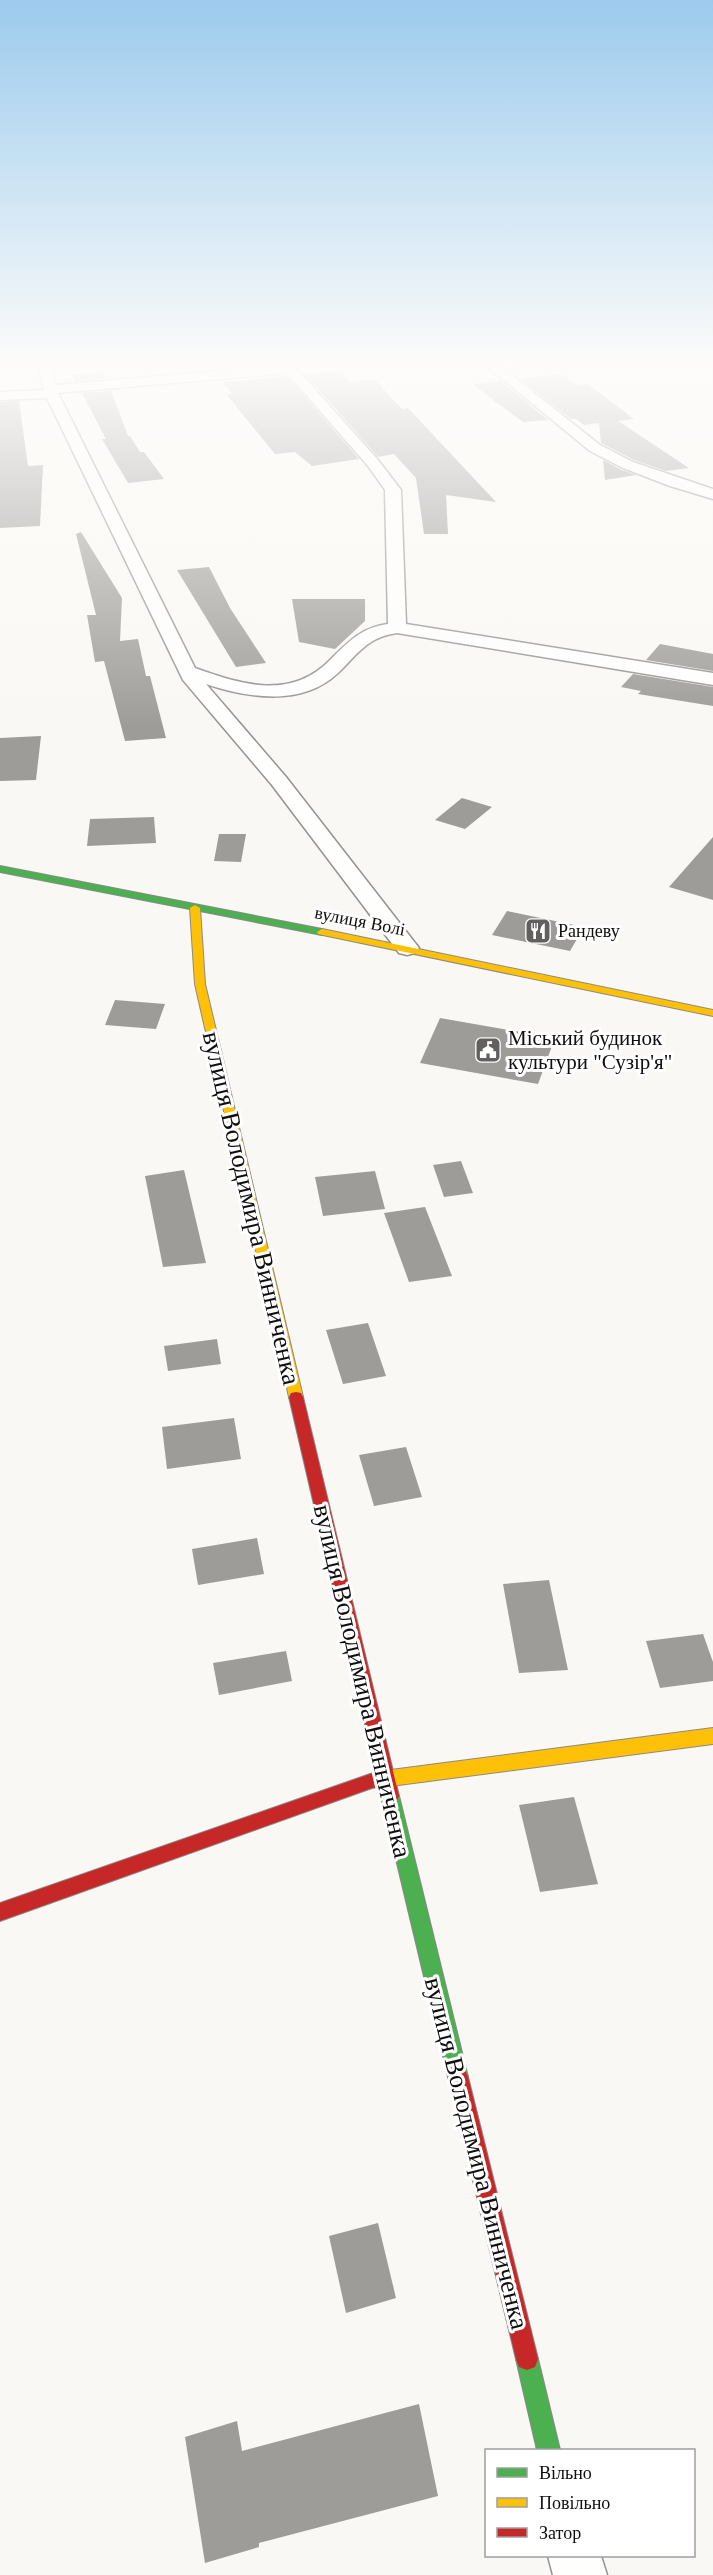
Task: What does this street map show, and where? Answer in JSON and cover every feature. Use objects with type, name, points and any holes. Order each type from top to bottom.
[{"type":"street","points":[[97,488],[192,680],[279,781],[406,948]]},
{"type":"street","points":[[392,488],[397,628]]},
{"type":"street","points":[[693,488],[713,494]]},
{"type":"street","points":[[188,672],[241,688],[283,690],[309,685],[324,676],[374,632],[397,628],[713,679]]},
{"type":"street","name":"вулиця Волі","points":[[0,869],[406,948],[713,1013]]},
{"type":"street","name":"вулиця Володимира Винниченка","points":[[195,908],[200,984],[385,1777],[549,2449]]},
{"type":"street","points":[[0,1912],[372,1780],[713,1736]]},
{"type":"street","points":[[575,2557],[580,2575]]},
{"type":"building","points":[[0,488],[42,488],[40,526],[0,528]]},
{"type":"building","points":[[417,488],[483,488],[496,502],[446,495],[448,534],[424,534]]},
{"type":"building","points":[[81,532],[122,598],[120,641],[138,639],[146,676],[150,676],[166,738],[125,741],[104,661],[95,662],[87,615],[96,615],[76,534]]},
{"type":"building","points":[[209,567],[230,608],[266,663],[236,667],[177,570]]},
{"type":"building","points":[[292,599],[365,599],[365,621],[335,649],[299,642]]},
{"type":"building","points":[[660,644],[713,654],[713,671],[646,660]]},
{"type":"building","points":[[633,674],[713,687],[713,706],[638,694],[641,691],[621,687]]},
{"type":"building","points":[[41,736],[36,780],[0,781],[0,738]]},
{"type":"building","points":[[462,798],[492,807],[465,829],[435,820]]},
{"type":"building","points":[[154,817],[156,843],[87,846],[90,819]]},
{"type":"building","points":[[219,834],[246,834],[241,862],[214,861]]},
{"type":"building","points":[[713,837],[713,900],[669,887]]},
{"type":"building","name":"Рандеву","points":[[507,911],[584,927],[570,951],[492,935]]},
{"type":"building","points":[[115,1000],[165,1004],[156,1029],[105,1025]]},
{"type":"building","name":"Міський будинок культури \"Сузір'я\"","points":[[440,1018],[555,1038],[538,1084],[420,1063]]},
{"type":"building","points":[[461,1161],[473,1193],[444,1197],[433,1165]]},
{"type":"building","points":[[184,1170],[206,1263],[163,1267],[145,1176]]},
{"type":"building","points":[[375,1171],[385,1209],[323,1216],[315,1177]]},
{"type":"building","points":[[425,1207],[452,1276],[409,1282],[384,1213]]},
{"type":"building","points":[[368,1323],[386,1376],[343,1384],[326,1330]]},
{"type":"building","points":[[217,1339],[221,1364],[168,1371],[164,1346]]},
{"type":"building","points":[[234,1418],[241,1459],[167,1469],[162,1427]]},
{"type":"building","points":[[406,1447],[422,1497],[374,1506],[359,1455]]},
{"type":"building","points":[[257,1538],[264,1574],[198,1585],[192,1549]]},
{"type":"building","points":[[549,1580],[568,1670],[519,1673],[503,1584]]},
{"type":"building","points":[[703,1634],[713,1662],[713,1681],[660,1688],[646,1641]]},
{"type":"building","points":[[286,1651],[292,1681],[219,1695],[213,1663]]},
{"type":"building","points":[[574,1797],[598,1884],[540,1892],[519,1805]]},
{"type":"building","points":[[378,2223],[396,2298],[346,2313],[329,2236]]},
{"type":"building","points":[[419,2404],[438,2496],[259,2543],[259,2547],[205,2563],[185,2437],[237,2421],[242,2451]]},
{"type":"traffic: fast","points":[[0,869],[322,932]]},
{"type":"traffic: fast","points":[[390,1796],[458,2077]]},
{"type":"traffic: fast","points":[[527,2359],[549,2449]]},
{"type":"traffic: slow","points":[[195,908],[200,984],[296,1397]]},
{"type":"traffic: slow","points":[[322,932],[713,1013]]},
{"type":"traffic: slow","points":[[383,1779],[713,1736]]},
{"type":"traffic: jam","points":[[296,1397],[390,1796]]},
{"type":"traffic: jam","points":[[0,1912],[372,1780],[383,1779]]},
{"type":"traffic: jam","points":[[458,2077],[527,2359]]},
{"type":"place","name":"Рандеву","points":[[538,931]]},
{"type":"place","name":"Міський будинок культури \"Сузір'я\"","points":[[488,1050]]}]
